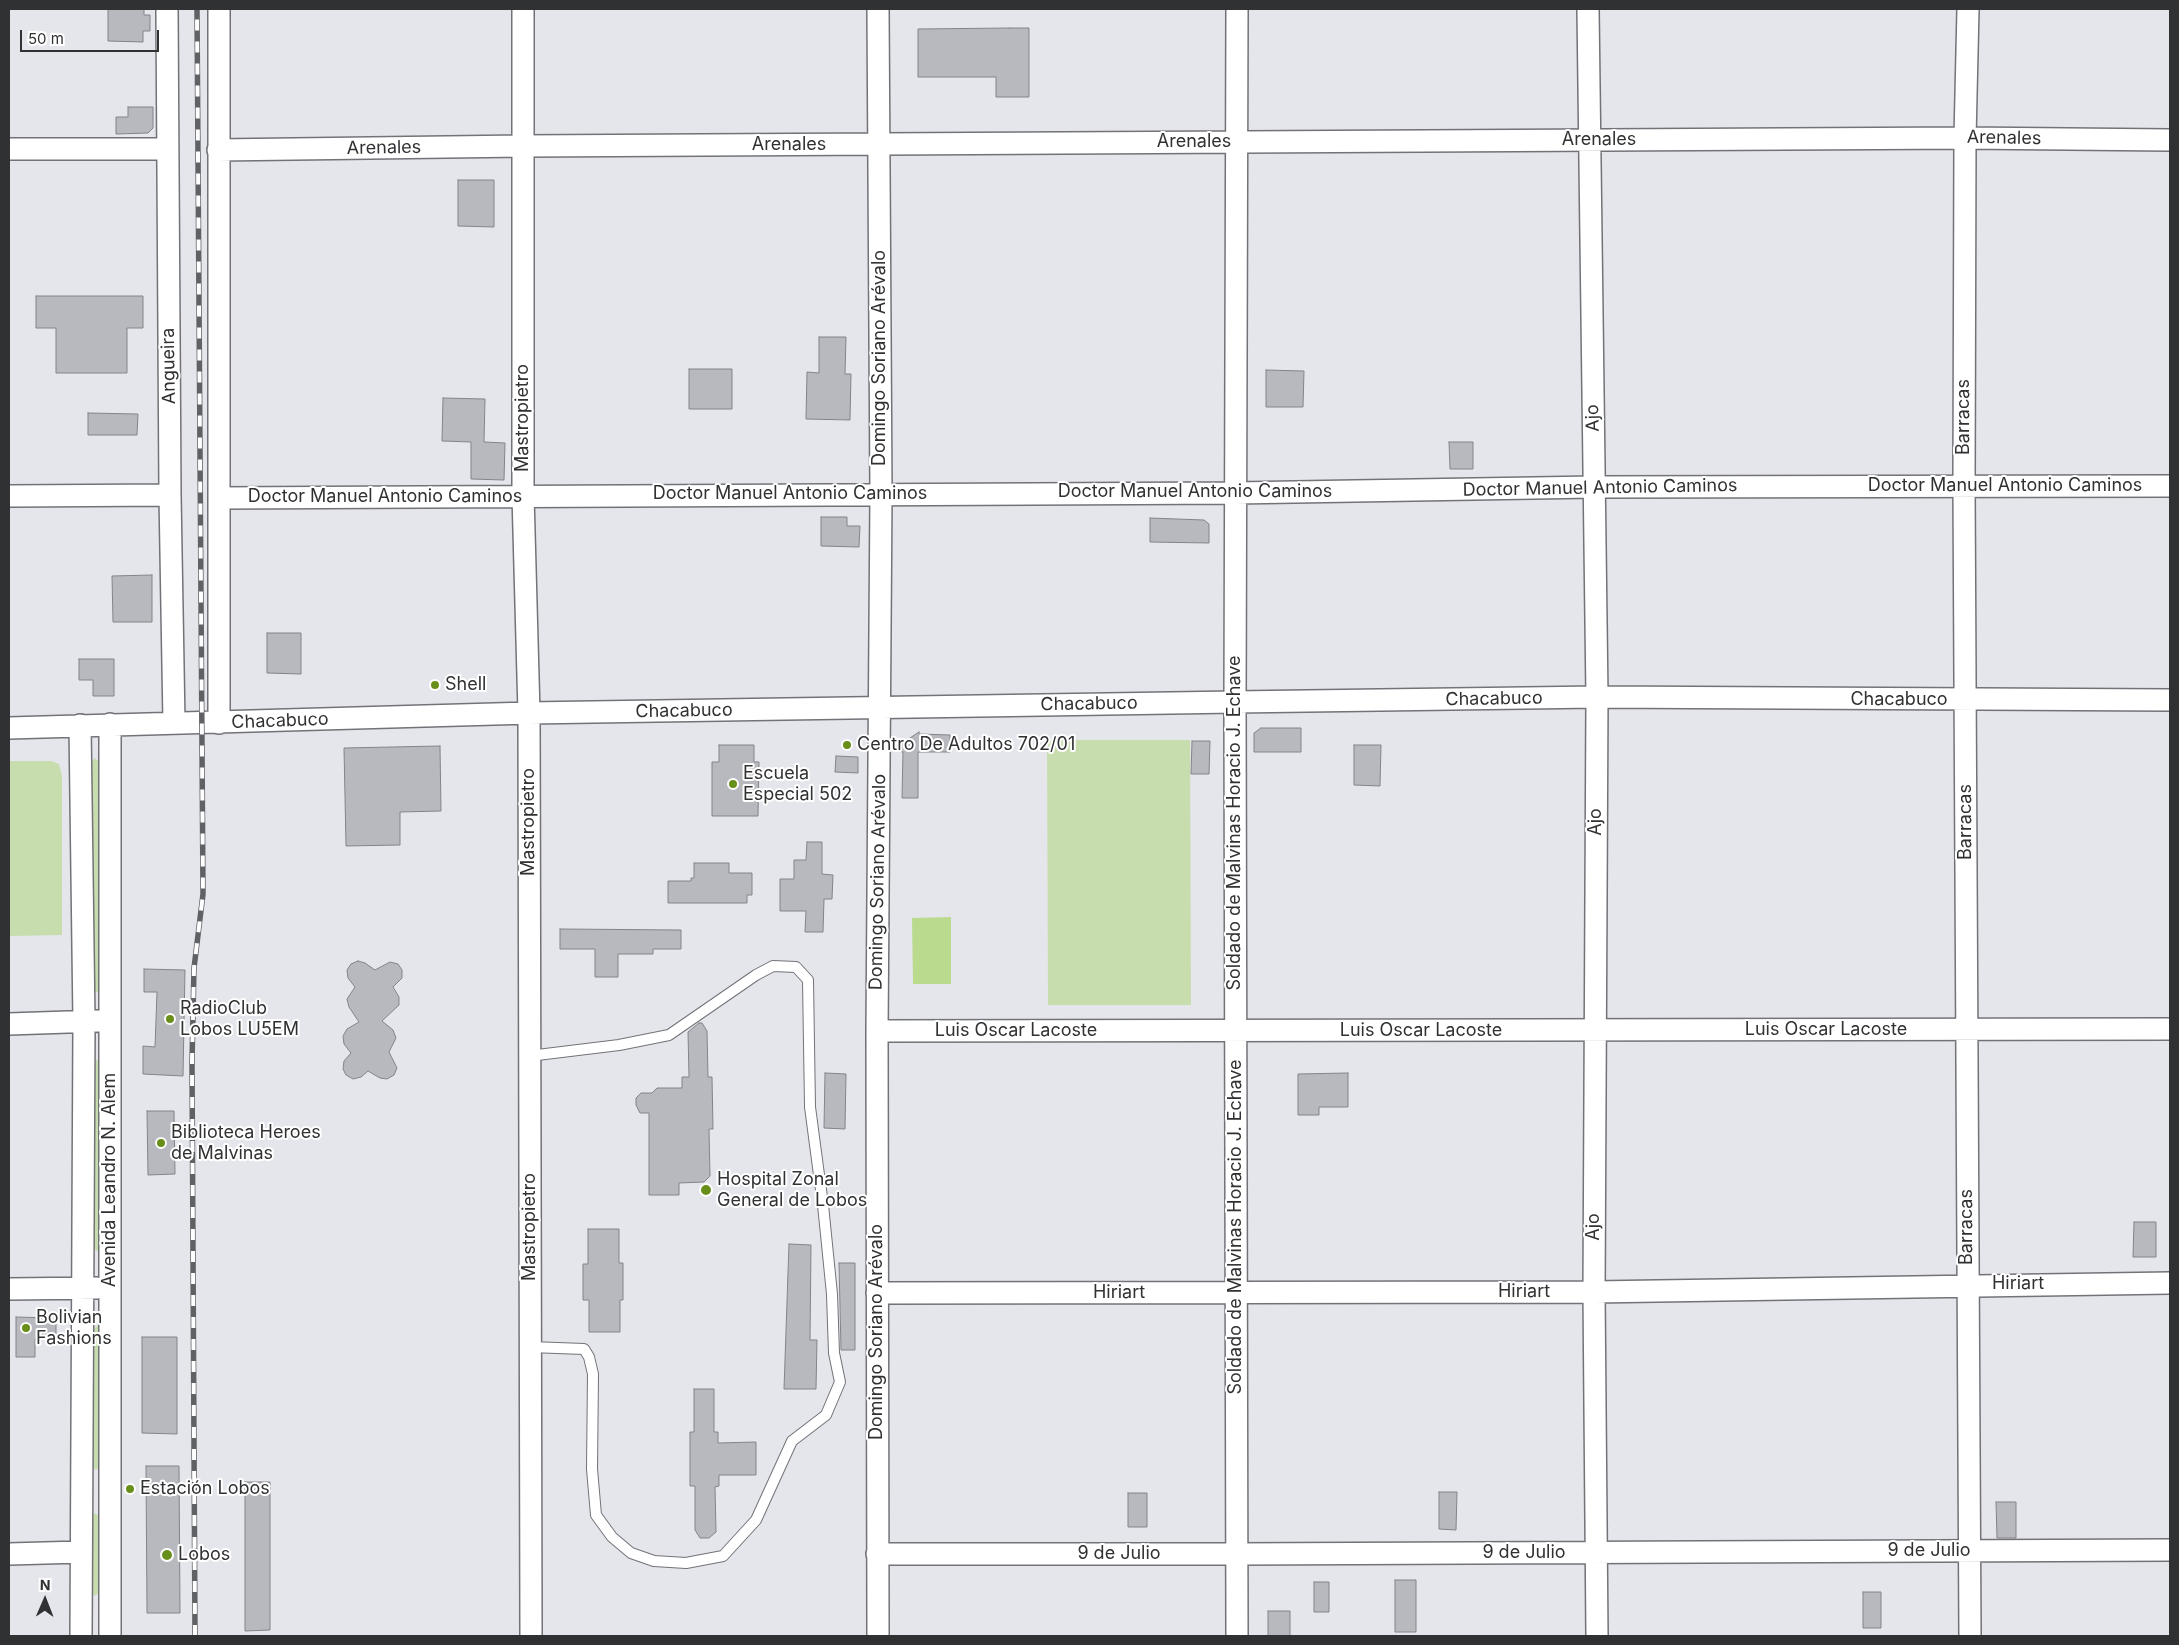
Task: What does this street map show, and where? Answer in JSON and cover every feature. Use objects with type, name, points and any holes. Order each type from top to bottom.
[{"type":"street","name":"Angueira","points":[[167,9],[170,495],[174,723]]},
{"type":"street","points":[[219,9],[219,722]]},
{"type":"street","name":"Mastropietro","points":[[523,9],[523,495],[528,713],[531,1636]]},
{"type":"street","name":"Domingo Soriano Arévalo","points":[[878,9],[881,494],[876,1031],[878,1636]]},
{"type":"street","name":"Soldado de Malvinas Horacio J. Echave","points":[[1236,1636],[1237,1292],[1234,702],[1238,142],[1237,9]]},
{"type":"street","name":"Ajo","points":[[1588,9],[1597,698],[1594,1032],[1597,1636]]},
{"type":"street","name":"Barracas","points":[[1968,9],[1965,138],[1964,486],[1970,1636]]},
{"type":"street","name":"Arenales","points":[[218,150],[523,146],[1965,138],[2170,140]]},
{"type":"street","points":[[9,149],[167,150]]},
{"type":"street","name":"Doctor Manuel Antonio Caminos","points":[[219,498],[523,495],[1235,493],[1594,487],[2170,486]]},
{"type":"street","points":[[9,496],[170,495]]},
{"type":"street","name":"Chacabuco","points":[[9,728],[528,713],[1234,702],[1597,698],[2170,700]]},
{"type":"street","name":"Avenida Leandro N. Alem","points":[[110,724],[110,1630]]},
{"type":"street","name":"Avenida Leandro N. Alem","points":[[80,725],[84,1022],[81,1630]]},
{"type":"street","points":[[9,1024],[111,1021]]},
{"type":"street","name":"Luis Oscar Lacoste","points":[[876,1031],[1594,1032],[2170,1029]]},
{"type":"street","name":"Hiriart","points":[[877,1293],[1594,1292],[1967,1284],[2170,1283]]},
{"type":"street","points":[[9,1288],[110,1288]]},
{"type":"street","points":[[82,1487],[110,1487]]},
{"type":"street","name":"9 de Julio","points":[[877,1554],[2170,1550]]},
{"type":"street","points":[[9,1554],[81,1552]]},
{"type":"street","points":[[81,1630],[110,1630]]},
{"type":"lane","points":[[529,1056],[620,1044],[669,1035],[765,970],[773,966],[796,967],[808,980],[810,1107],[832,1294],[834,1353],[840,1382],[826,1415],[792,1441],[756,1520],[723,1556],[686,1563],[654,1561],[631,1553],[612,1537],[596,1515],[592,1469],[593,1374],[589,1356],[584,1349],[530,1347]]},
{"type":"shaded area","points":[[1047,740],[1190,740],[1191,1005],[1048,1005]]},
{"type":"shaded area","points":[[95,758],[99,762],[101,989],[97,992],[94,991],[91,762]]},
{"type":"shaded area","points":[[9,761],[51,761],[59,764],[62,776],[62,935],[9,936]]},
{"type":"shaded area","points":[[951,917],[951,984],[913,984],[912,918]]},
{"type":"shaded area","points":[[97,1060],[100,1061],[101,1251],[98,1252],[94,1248],[93,1063]]},
{"type":"shaded area","points":[[98,1325],[100,1326],[100,1466],[96,1470],[92,1466],[94,1329]]},
{"type":"shaded area","points":[[95,1513],[99,1516],[99,1592],[95,1596],[91,1592],[91,1517]]},
{"type":"building","points":[[108,9],[144,9],[144,15],[150,15],[150,31],[143,31],[143,42],[108,41]]},
{"type":"building","points":[[1029,28],[1029,97],[996,97],[996,77],[918,77],[918,29]]},
{"type":"building","points":[[128,107],[153,107],[153,128],[148,133],[116,134],[116,117],[128,117]]},
{"type":"building","points":[[458,180],[494,180],[494,227],[458,226]]},
{"type":"building","points":[[36,296],[143,296],[143,328],[127,328],[127,373],[56,373],[56,328],[36,328]]},
{"type":"building","points":[[819,337],[846,337],[845,374],[851,374],[850,420],[806,419],[807,372],[819,373]]},
{"type":"building","points":[[689,369],[732,369],[732,409],[689,409]]},
{"type":"building","points":[[1266,370],[1304,371],[1303,407],[1266,407]]},
{"type":"building","points":[[443,398],[485,399],[484,442],[505,443],[504,480],[471,479],[471,442],[442,441]]},
{"type":"building","points":[[88,413],[138,414],[137,435],[88,435]]},
{"type":"building","points":[[1449,442],[1473,442],[1473,469],[1450,469]]},
{"type":"building","points":[[821,517],[847,517],[847,526],[860,526],[859,547],[821,546]]},
{"type":"building","points":[[1150,518],[1204,520],[1209,524],[1209,543],[1150,542]]},
{"type":"building","points":[[152,575],[152,622],[113,622],[112,576]]},
{"type":"building","points":[[267,633],[301,633],[301,674],[267,673]]},
{"type":"building","points":[[79,659],[114,659],[114,696],[93,696],[93,680],[79,680]]},
{"type":"building","points":[[1261,728],[1301,728],[1301,752],[1254,752],[1254,733]]},
{"type":"building","points":[[919,732],[919,734],[950,735],[950,752],[918,752],[918,798],[902,798],[903,752],[892,750]]},
{"type":"building","points":[[1192,741],[1210,741],[1209,774],[1191,774]]},
{"type":"building","points":[[719,745],[754,745],[754,762],[759,762],[758,816],[712,816],[712,762],[719,762]]},
{"type":"building","points":[[1354,745],[1381,745],[1380,786],[1354,785]]},
{"type":"building","points":[[440,746],[441,811],[400,812],[400,845],[346,846],[344,748]]},
{"type":"building","points":[[836,756],[858,757],[858,773],[835,772]]},
{"type":"building","points":[[807,842],[822,842],[822,874],[833,875],[832,899],[824,899],[823,932],[805,932],[806,911],[780,911],[780,879],[794,879],[794,860],[806,860]]},
{"type":"building","points":[[694,863],[729,863],[729,873],[752,873],[752,895],[747,895],[747,903],[668,903],[668,881],[691,881],[691,878],[694,878]]},
{"type":"building","points":[[560,929],[681,930],[681,949],[653,949],[653,954],[618,954],[618,977],[595,977],[595,949],[560,949]]},
{"type":"building","points":[[358,961],[365,963],[375,970],[390,962],[398,964],[402,970],[402,978],[393,987],[399,997],[399,1005],[382,1021],[393,1030],[396,1038],[389,1052],[397,1068],[394,1075],[387,1079],[380,1078],[368,1071],[361,1077],[353,1079],[346,1075],[343,1069],[344,1061],[351,1053],[344,1044],[343,1036],[347,1029],[359,1022],[349,1007],[347,999],[355,987],[348,978],[347,970],[351,964]]},
{"type":"building","name":"RadioClub Lobos LU5EM","points":[[144,969],[185,970],[183,1076],[143,1074],[143,1046],[155,1047],[157,992],[144,992]]},
{"type":"building","points":[[699,1023],[702,1023],[707,1031],[708,1077],[712,1077],[713,1129],[709,1129],[710,1176],[704,1182],[679,1183],[679,1195],[649,1195],[649,1113],[640,1113],[636,1105],[636,1098],[641,1093],[652,1093],[657,1088],[682,1088],[682,1077],[689,1077],[688,1032]]},
{"type":"building","points":[[825,1073],[846,1074],[845,1129],[824,1128]]},
{"type":"building","points":[[1348,1073],[1348,1107],[1319,1107],[1319,1115],[1298,1115],[1298,1074]]},
{"type":"building","name":"Biblioteca Heroes de Malvinas","points":[[147,1111],[174,1111],[175,1174],[148,1175]]},
{"type":"building","points":[[2134,1222],[2156,1222],[2156,1257],[2133,1257]]},
{"type":"building","points":[[588,1229],[619,1229],[619,1263],[623,1263],[623,1300],[620,1300],[620,1332],[589,1332],[589,1300],[583,1300],[583,1264],[588,1264]]},
{"type":"building","points":[[789,1244],[811,1245],[810,1340],[817,1340],[816,1389],[784,1389]]},
{"type":"building","points":[[839,1263],[855,1263],[855,1350],[841,1350]]},
{"type":"building","name":"Bolivian Fashions","points":[[16,1317],[50,1318],[56,1323],[56,1340],[35,1339],[35,1357],[16,1357]]},
{"type":"building","points":[[142,1337],[177,1337],[177,1434],[142,1433]]},
{"type":"building","points":[[694,1389],[714,1389],[714,1432],[718,1432],[718,1443],[756,1442],[756,1475],[719,1475],[719,1486],[715,1487],[716,1532],[709,1538],[700,1538],[695,1530],[695,1486],[690,1486],[690,1432],[694,1432]]},
{"type":"building","points":[[146,1466],[179,1466],[180,1613],[147,1613]]},
{"type":"building","points":[[245,1482],[270,1482],[270,1630],[245,1631]]},
{"type":"building","points":[[1439,1492],[1457,1492],[1456,1530],[1439,1529]]},
{"type":"building","points":[[1128,1493],[1147,1493],[1147,1527],[1128,1527]]},
{"type":"building","points":[[1996,1502],[2016,1502],[2016,1538],[1997,1538]]},
{"type":"building","points":[[1395,1580],[1416,1580],[1416,1632],[1395,1632]]},
{"type":"building","points":[[1314,1582],[1329,1582],[1329,1612],[1314,1612]]},
{"type":"building","points":[[1863,1592],[1881,1592],[1881,1628],[1863,1628]]},
{"type":"building","points":[[1268,1611],[1290,1611],[1290,1636],[1268,1636]]},
{"type":"railway","points":[[195,1636],[192,1062],[194,968],[203,894],[197,9]]},
{"type":"place","name":"Shell","points":[[435,685]]},
{"type":"place","name":"Centro De Adultos 702/01","points":[[847,745]]},
{"type":"place","name":"Escuela Especial 502","points":[[733,784]]},
{"type":"place","name":"RadioClub Lobos LU5EM","points":[[170,1019]]},
{"type":"place","name":"Biblioteca Heroes de Malvinas","points":[[161,1143]]},
{"type":"place","name":"Hospital Zonal General de Lobos","points":[[706,1190]]},
{"type":"place","name":"Bolivian Fashions","points":[[26,1328]]},
{"type":"place","name":"Estación Lobos","points":[[130,1489]]},
{"type":"place","name":"Lobos","points":[[167,1555]]}]
